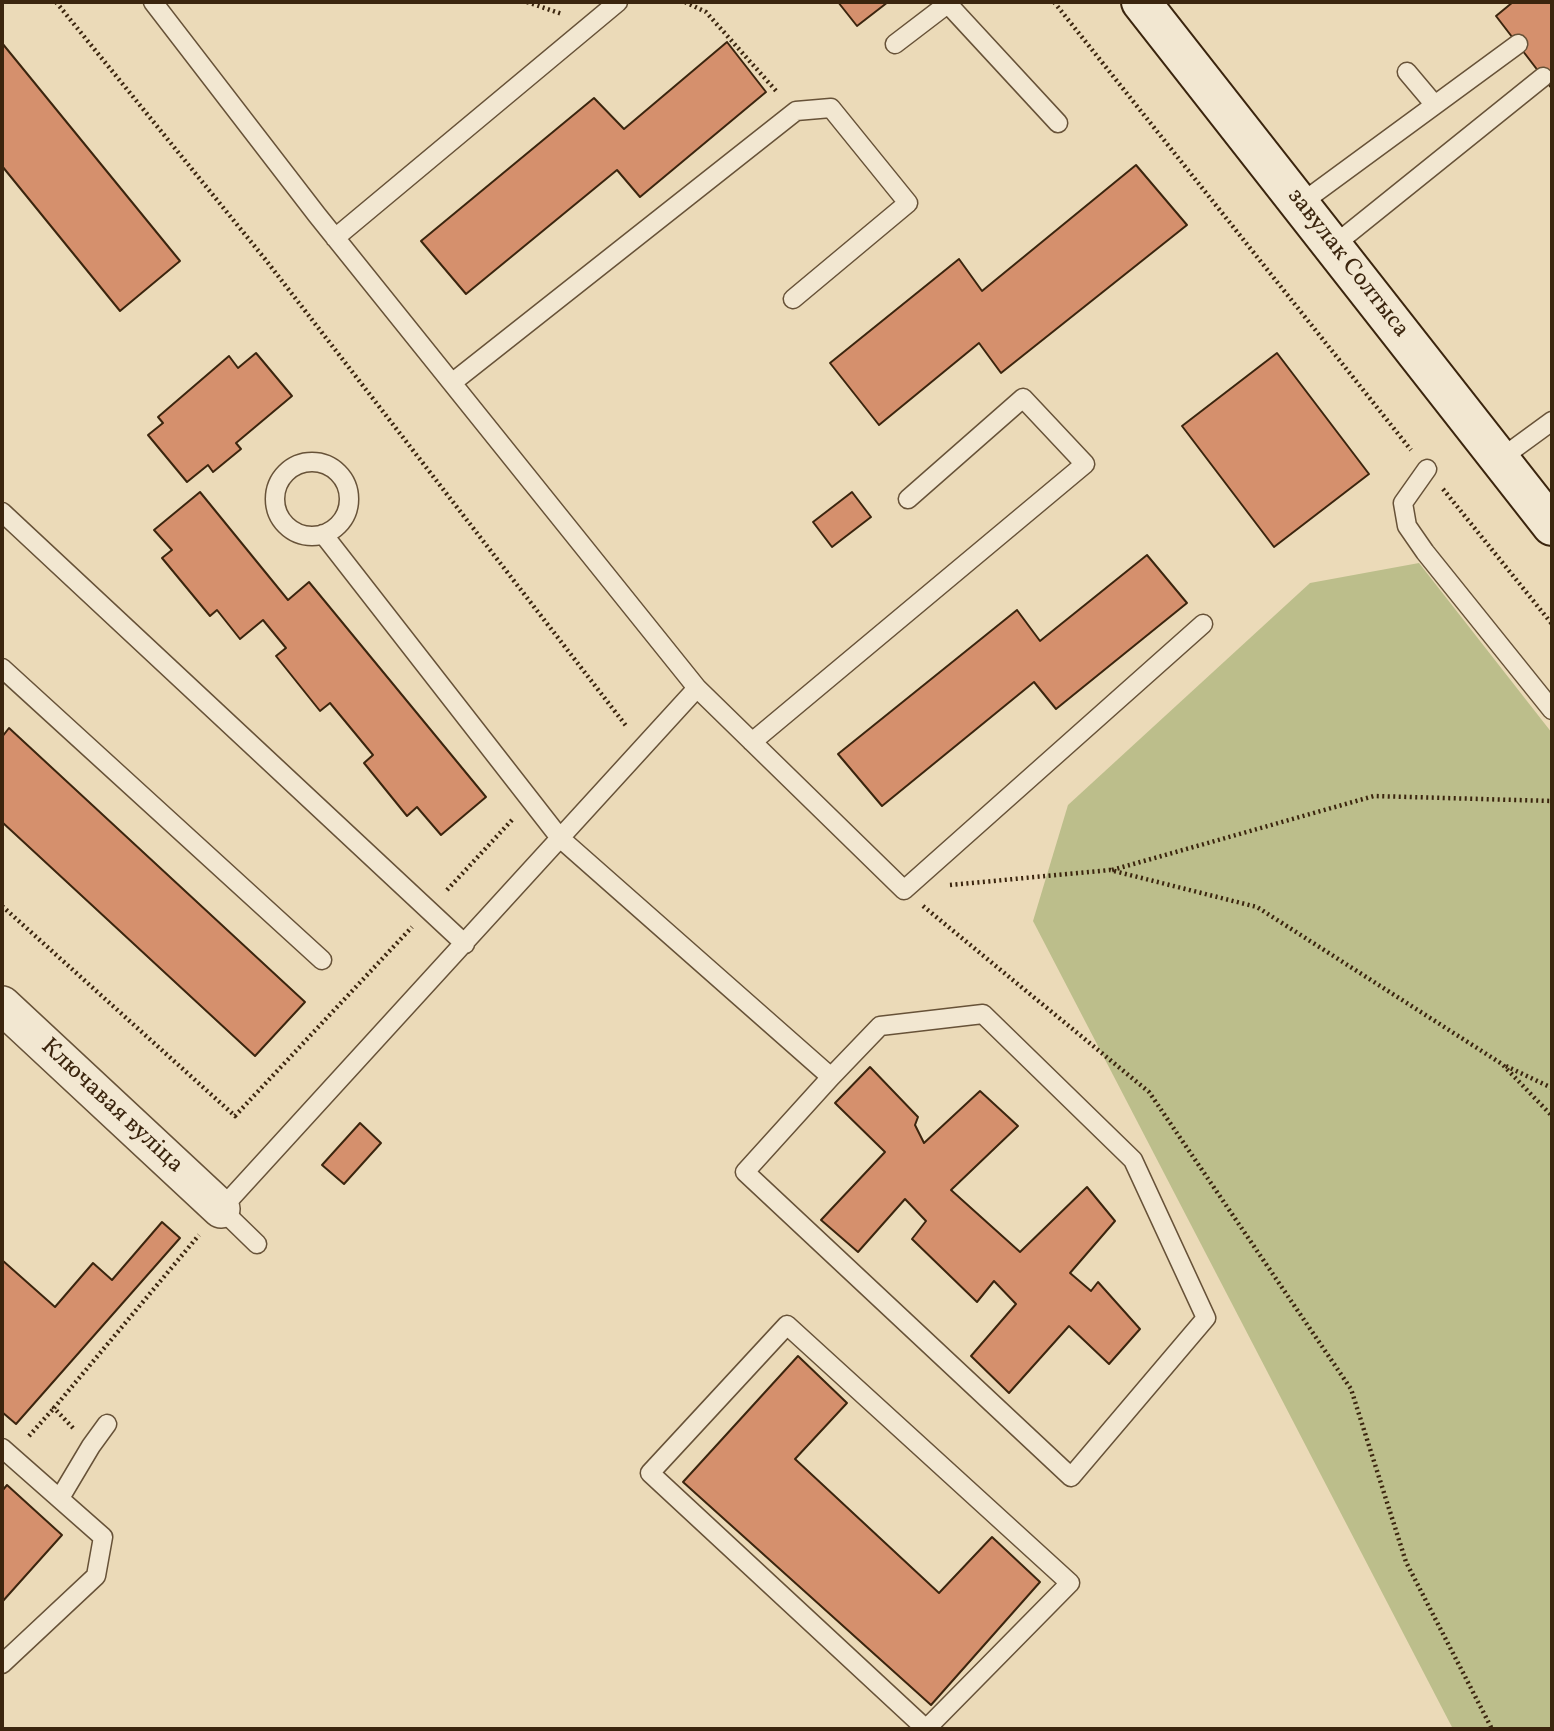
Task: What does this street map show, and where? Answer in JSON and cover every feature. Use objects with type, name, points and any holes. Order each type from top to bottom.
[{"type":"street","name":"завулак Солтыса","points":[[1141,2],[1552,526]]},
{"type":"street","name":"Ключавая вуліца","points":[[2,1005],[221,1209]]},
{"type":"lane","points":[[153,2],[335,238],[697,688],[904,890],[1203,624]]},
{"type":"lane","points":[[335,238],[618,2]]},
{"type":"lane","points":[[895,44],[949,3],[1058,123]]},
{"type":"lane","points":[[1300,204],[1518,44]]},
{"type":"lane","points":[[1407,72],[1434,104]]},
{"type":"lane","points":[[1333,246],[1543,77]]},
{"type":"lane","points":[[453,382],[796,111],[831,108],[908,203],[793,299]]},
{"type":"lane","points":[[752,742],[1085,464],[1023,398],[908,499]]},
{"type":"lane","points":[[1500,459],[1552,421]]},
{"type":"lane","points":[[307,462],[319,462],[340,474],[349,496],[343,519],[335,528],[323,534],[311,536],[288,527],[280,518],[276,506],[275,494],[279,483],[296,466],[307,462]]},
{"type":"lane","points":[[1427,469],[1403,503],[1407,526],[1552,710]]},
{"type":"lane","points":[[2,512],[464,944]]},
{"type":"lane","points":[[323,534],[561,838],[831,1077]]},
{"type":"lane","points":[[2,668],[322,960]]},
{"type":"lane","points":[[257,1244],[221,1209],[697,688]]},
{"type":"lane","points":[[983,1014],[1133,1160],[1206,1318],[1071,1477],[745,1172],[831,1077],[880,1026],[983,1014]]},
{"type":"lane","points":[[787,1325],[1070,1583],[926,1729],[650,1473],[787,1325]]},
{"type":"lane","points":[[60,1498],[107,1424]]},
{"type":"lane","points":[[2,1664],[96,1576],[103,1537],[6,1452]]},
{"type":"path","points":[[56,2],[265,259],[643,747]]},
{"type":"path","points":[[685,2],[706,12],[767,83],[796,111]]},
{"type":"path","points":[[1054,2],[1552,624]]},
{"type":"path","points":[[904,890],[1110,870],[1374,796],[1552,802]]},
{"type":"path","points":[[2,906],[235,1116],[531,800]]},
{"type":"path","points":[[1110,870],[1257,907],[1502,1064],[1552,1088]]},
{"type":"path","points":[[904,890],[1149,1092],[1351,1389],[1406,1562],[1492,1729]]},
{"type":"path","points":[[1502,1064],[1552,1116]]},
{"type":"path","points":[[6,1452],[54,1408],[221,1209]]},
{"type":"path","points":[[54,1408],[91,1446]]},
{"type":"green space","points":[[1419,563],[1552,733],[1552,1729],[1453,1729],[1033,921],[1068,805],[1310,583]]},
{"type":"building","points":[[838,2],[888,2],[857,26]]},
{"type":"building","points":[[1513,2],[1552,2],[1552,89],[1496,16]]},
{"type":"building","points":[[727,42],[766,92],[640,197],[617,170],[466,294],[421,241],[594,98],[624,129]]},
{"type":"building","points":[[2,43],[180,261],[120,311],[2,166]]},
{"type":"building","points":[[1136,165],[1187,225],[1001,373],[979,343],[879,425],[830,363],[959,259],[982,291]]},
{"type":"building","points":[[256,353],[292,396],[236,443],[241,449],[213,472],[208,465],[187,482],[148,435],[163,423],[158,417],[229,356],[238,368]]},
{"type":"building","points":[[1277,353],[1369,474],[1274,547],[1182,426]]},
{"type":"building","points":[[200,492],[288,600],[309,582],[486,797],[441,835],[417,807],[407,816],[364,763],[373,755],[330,703],[320,711],[276,656],[286,648],[263,620],[240,639],[217,610],[210,616],[162,558],[172,550],[154,530]]},
{"type":"building","points":[[852,492],[871,517],[832,547],[813,522]]},
{"type":"building","points":[[1147,555],[1187,603],[1056,709],[1034,682],[882,806],[838,754],[1017,610],[1040,641]]},
{"type":"building","points":[[9,728],[305,1002],[255,1056],[2,822],[2,737]]},
{"type":"building","points":[[870,1067],[918,1117],[915,1125],[924,1143],[980,1091],[1018,1126],[951,1190],[1020,1252],[1087,1187],[1115,1221],[1070,1273],[1091,1291],[1098,1282],[1140,1329],[1109,1364],[1069,1326],[1009,1393],[971,1356],[1016,1304],[994,1281],[977,1302],[912,1239],[926,1221],[905,1199],[858,1252],[821,1220],[885,1152],[835,1103]]},
{"type":"building","points":[[360,1123],[381,1143],[344,1184],[322,1165]]},
{"type":"building","points":[[162,1222],[180,1238],[16,1424],[2,1412],[2,1260],[55,1307],[93,1263],[112,1280]]},
{"type":"building","points":[[798,1356],[847,1403],[795,1459],[939,1593],[992,1537],[1040,1582],[931,1705],[683,1482]]},
{"type":"building","points":[[7,1485],[62,1535],[2,1602],[2,1491]]}]
